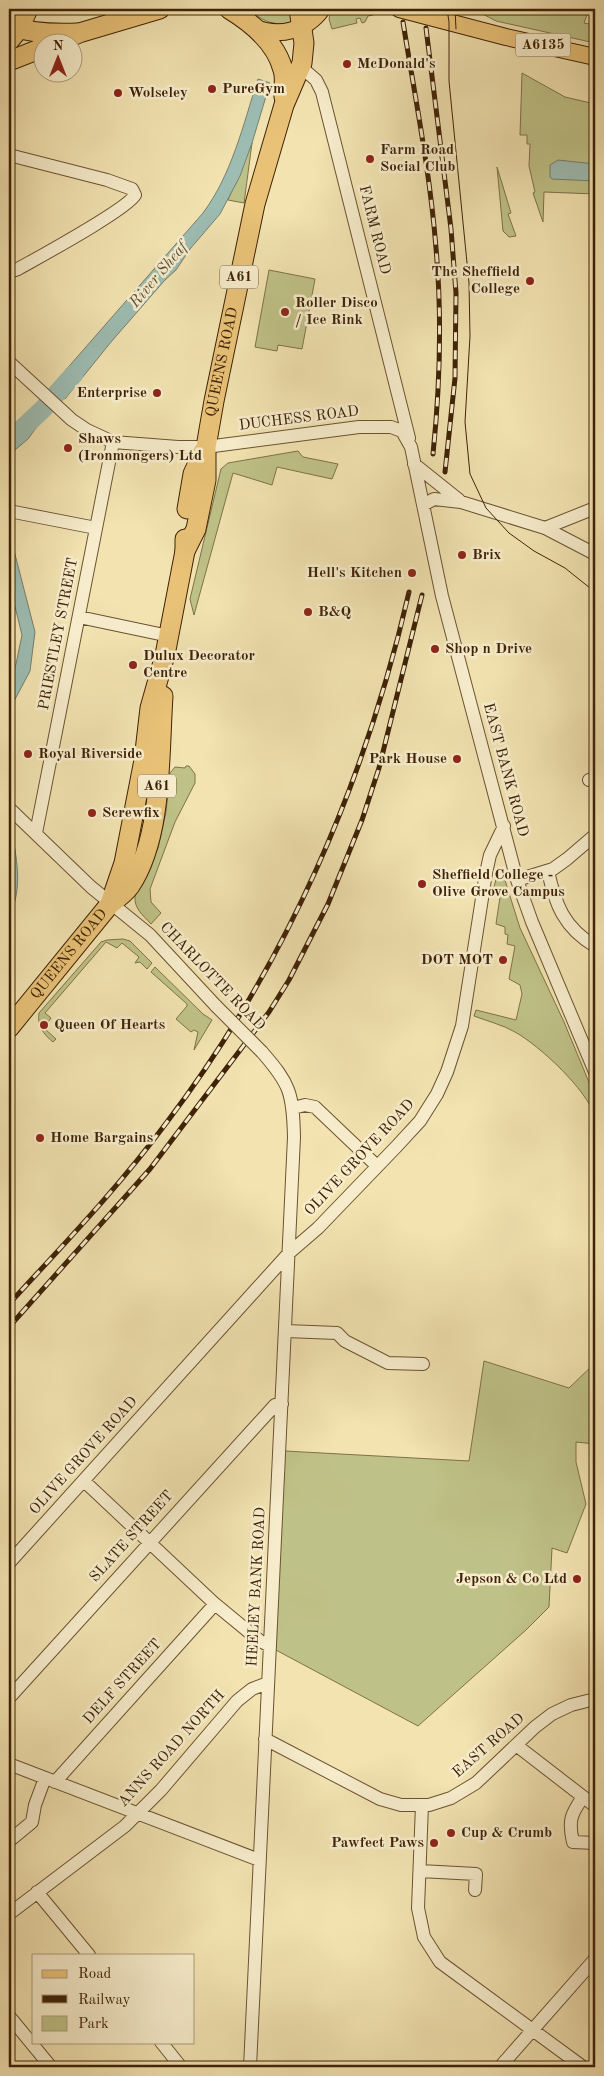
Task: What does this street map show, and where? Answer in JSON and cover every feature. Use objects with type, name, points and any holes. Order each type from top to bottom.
[{"type":"highway","points":[[12,32],[28,9]]},
{"type":"highway","points":[[82,32],[160,9]]},
{"type":"highway","name":"A61","points":[[229,9],[256,28]]},
{"type":"highway","name":"QUEENS ROAD","points":[[9,1028],[110,904],[129,888],[148,844],[157,794],[165,655],[185,551],[196,529],[206,480],[206,447],[246,243],[261,182],[284,105],[301,67],[302,26]]},
{"type":"highway","name":"QUEENS ROAD","points":[[256,28],[269,42],[283,69],[284,105]]},
{"type":"highway","points":[[12,32],[32,33]]},
{"type":"highway","points":[[9,60],[32,52]]},
{"type":"main road","points":[[256,28],[267,33],[277,33],[302,26],[314,19],[322,9]]},
{"type":"main road","name":"A6135","points":[[399,9],[456,16],[506,37],[595,56]]},
{"type":"street","name":"FARM ROAD","points":[[301,67],[316,80],[322,92],[401,409],[412,446]]},
{"type":"street","points":[[9,155],[132,188],[135,194],[132,199],[111,214],[18,269],[9,272]]},
{"type":"street","name":"DUCHESS ROAD","points":[[9,362],[58,410],[86,430],[114,442],[178,447],[206,447],[249,443],[359,427],[381,428]]},
{"type":"street","points":[[381,428],[394,421],[401,409]]},
{"type":"street","points":[[381,428],[397,428],[406,435],[412,446]]},
{"type":"street","name":"EAST BANK ROAD","points":[[381,428],[397,437],[404,444],[416,467]]},
{"type":"street","name":"PRIESTLEY STREET","points":[[36,833],[114,442]]},
{"type":"street","name":"EAST BANK ROAD","points":[[412,446],[442,596],[517,880],[532,922],[595,1072]]},
{"type":"street","points":[[416,467],[461,502]]},
{"type":"street","points":[[424,505],[434,499],[461,502],[545,528],[595,554]]},
{"type":"street","points":[[545,528],[590,509]]},
{"type":"street","points":[[564,538],[590,509]]},
{"type":"street","points":[[9,511],[96,528]]},
{"type":"street","points":[[79,617],[169,636]]},
{"type":"street","name":"CHARLOTTE ROAD","points":[[10,810],[110,904],[150,935],[262,1052],[282,1074],[293,1108]]},
{"type":"street","name":"OLIVE GROVE ROAD","points":[[9,1563],[262,1282],[289,1253],[318,1228],[420,1121],[448,1072],[462,1026],[486,873],[490,855],[504,826]]},
{"type":"street","points":[[517,880],[548,871],[567,860],[595,835]]},
{"type":"street","points":[[486,873],[497,862],[512,859]]},
{"type":"street","points":[[548,871],[560,912],[569,924],[595,946]]},
{"type":"street","points":[[293,1108],[305,1105],[315,1107],[377,1166]]},
{"type":"street","name":"HEELEY BANK ROAD","points":[[250,2067],[286,1331],[294,1137],[293,1108]]},
{"type":"street","points":[[262,1282],[276,1277],[281,1278],[287,1287]]},
{"type":"street","points":[[286,1331],[337,1333],[345,1341],[388,1363],[423,1364]]},
{"type":"street","name":"SLATE STREET","points":[[9,1698],[268,1412],[275,1405],[282,1404]]},
{"type":"street","points":[[84,1481],[215,1604],[260,1641],[270,1646]]},
{"type":"street","name":"DELF STREET","points":[[50,1780],[215,1604]]},
{"type":"street","name":"ANNS ROAD NORTH","points":[[9,1914],[125,1826],[161,1790],[240,1698],[252,1689],[268,1684]]},
{"type":"street","name":"EAST ROAD","points":[[265,1739],[380,1799],[400,1805],[422,1805],[442,1802],[465,1790],[552,1714],[571,1705],[595,1699]]},
{"type":"street","points":[[516,1745],[595,1806]]},
{"type":"street","points":[[9,1764],[259,1860]]},
{"type":"street","points":[[9,1842],[32,1822],[35,1804],[50,1780]]},
{"type":"street","points":[[583,1797],[571,1815],[570,1831],[573,1842],[595,1843]]},
{"type":"street","points":[[422,1805],[418,1908],[421,1932],[440,1962],[583,2067]]},
{"type":"street","points":[[420,1870],[476,1874],[475,1890]]},
{"type":"street","points":[[37,1892],[88,1954]]},
{"type":"street","points":[[500,2067],[595,1959]]},
{"type":"street","points":[[9,2016],[32,2044]]},
{"type":"street","points":[[32,2044],[51,2067]]},
{"type":"street","points":[[163,2044],[181,2067]]},
{"type":"green space","points":[[248,9],[291,9],[294,21],[281,24],[270,22]]},
{"type":"green space","points":[[339,9],[351,9],[373,15],[368,16],[365,22],[362,23],[360,18],[356,19],[357,23],[332,29],[329,19],[330,14]]},
{"type":"green space","points":[[473,9],[554,9],[553,12],[563,15],[566,9],[588,12],[584,23],[595,25],[595,43],[496,21]]},
{"type":"green space","points":[[522,73],[565,97],[595,104],[595,194],[544,192],[543,222],[533,193],[535,192],[529,166],[530,144],[527,144],[527,135],[520,135]]},
{"type":"green space","points":[[252,143],[244,203],[228,200]]},
{"type":"green space","points":[[497,167],[511,213],[508,214],[516,236],[509,237],[503,231]]},
{"type":"green space","name":"Roller Disco / Ice Rink","points":[[269,270],[315,279],[302,349],[278,345],[277,351],[255,347]]},
{"type":"green space","points":[[298,451],[303,457],[338,464],[332,479],[277,467],[272,485],[233,473],[194,615],[190,599],[221,469],[228,463]]},
{"type":"green space","points":[[189,766],[195,774],[195,783],[175,822],[150,889],[151,902],[161,913],[151,924],[136,905],[135,896],[158,848],[166,812],[170,773],[175,767],[185,768]]},
{"type":"green space","points":[[497,875],[504,877],[520,928],[564,1022],[593,1092],[595,1116],[590,1105],[572,1081],[537,1047],[500,1025],[474,1016],[476,1010],[516,1020],[522,994],[520,985],[509,979],[515,946],[507,944],[508,935],[505,934],[505,927],[496,924],[500,897],[494,887]]},
{"type":"green space","points":[[123,939],[130,941],[152,963],[147,969],[140,962],[135,963],[139,957],[122,943],[117,948],[106,942],[45,1013],[51,1018],[45,1029],[56,1039],[53,1042],[42,1029],[39,1013],[101,942]]},
{"type":"green space","points":[[155,967],[203,1014],[212,1020],[194,1050],[198,1032],[194,1030],[191,1032],[176,1019],[187,1004],[151,972]]},
{"type":"green space","points":[[484,1361],[569,1388],[595,1363],[595,1444],[576,1442],[576,1462],[586,1504],[567,1553],[552,1548],[549,1607],[526,1630],[418,1726],[274,1649],[285,1451],[469,1461]]},
{"type":"water","points":[[258,79],[270,83],[240,176],[220,214],[190,249],[176,270],[111,342],[65,399],[50,388],[203,213],[213,198],[236,149]]},
{"type":"water","points":[[558,160],[595,164],[595,181],[552,179],[550,177],[550,165]]},
{"type":"water","points":[[37,405],[47,413],[28,439],[9,455],[9,429],[12,429]]},
{"type":"water","points":[[9,531],[35,632],[30,671],[12,705],[9,719],[9,683],[16,664],[22,635],[9,582]]},
{"type":"water","points":[[9,823],[15,849],[18,883],[14,906],[9,918]]},
{"type":"waterway","name":"River Sheaf","points":[[9,441],[43,409],[74,374]]},
{"type":"tram line","points":[[447,9],[449,22],[449,81],[469,283],[470,336],[465,422],[470,474],[486,508],[509,533],[534,551],[565,568],[595,592]]},
{"type":"tram line","points":[[455,9],[456,29]]},
{"type":"railway","points":[[403,22],[426,163],[438,274],[439,351],[433,454]]},
{"type":"railway","points":[[426,28],[451,229],[456,293],[455,378],[445,472]]},
{"type":"railway","points":[[9,1304],[130,1170],[149,1146],[210,1062],[249,1000],[284,936],[316,870],[344,802],[369,733],[391,663],[409,592]]},
{"type":"railway","points":[[9,1327],[150,1169],[269,1012],[289,980],[328,904],[362,820],[379,768],[422,595]]},
{"type":"place","name":"McDonald's","points":[[347,64]]},
{"type":"place","name":"PureGym","points":[[212,89]]},
{"type":"place","name":"Wolseley","points":[[118,93]]},
{"type":"place","name":"Farm Road Social Club","points":[[370,159]]},
{"type":"place","name":"The Sheffield College","points":[[530,281]]},
{"type":"place","name":"Roller Disco / Ice Rink","points":[[285,312]]},
{"type":"place","name":"Enterprise","points":[[157,393]]},
{"type":"place","name":"Shaws (Ironmongers) Ltd","points":[[68,448]]},
{"type":"place","name":"Brix","points":[[462,555]]},
{"type":"place","name":"Hell's Kitchen","points":[[412,573]]},
{"type":"place","name":"B&Q","points":[[308,612]]},
{"type":"place","name":"Shop n Drive","points":[[435,649]]},
{"type":"place","name":"Dulux Decorator Centre","points":[[133,665]]},
{"type":"place","name":"Royal Riverside","points":[[28,754]]},
{"type":"place","name":"Park House","points":[[457,759]]},
{"type":"place","name":"Screwfix","points":[[92,813]]},
{"type":"place","name":"Sheffield College - Olive Grove Campus","points":[[422,884]]},
{"type":"place","name":"DOT MOT","points":[[503,960]]},
{"type":"place","name":"Queen Of Hearts","points":[[44,1025]]},
{"type":"place","name":"Home Bargains","points":[[40,1138]]},
{"type":"place","name":"Jepson & Co Ltd","points":[[577,1579]]},
{"type":"place","name":"Cup & Crumb","points":[[451,1833]]},
{"type":"place","name":"Pawfect Paws","points":[[434,1843]]}]
